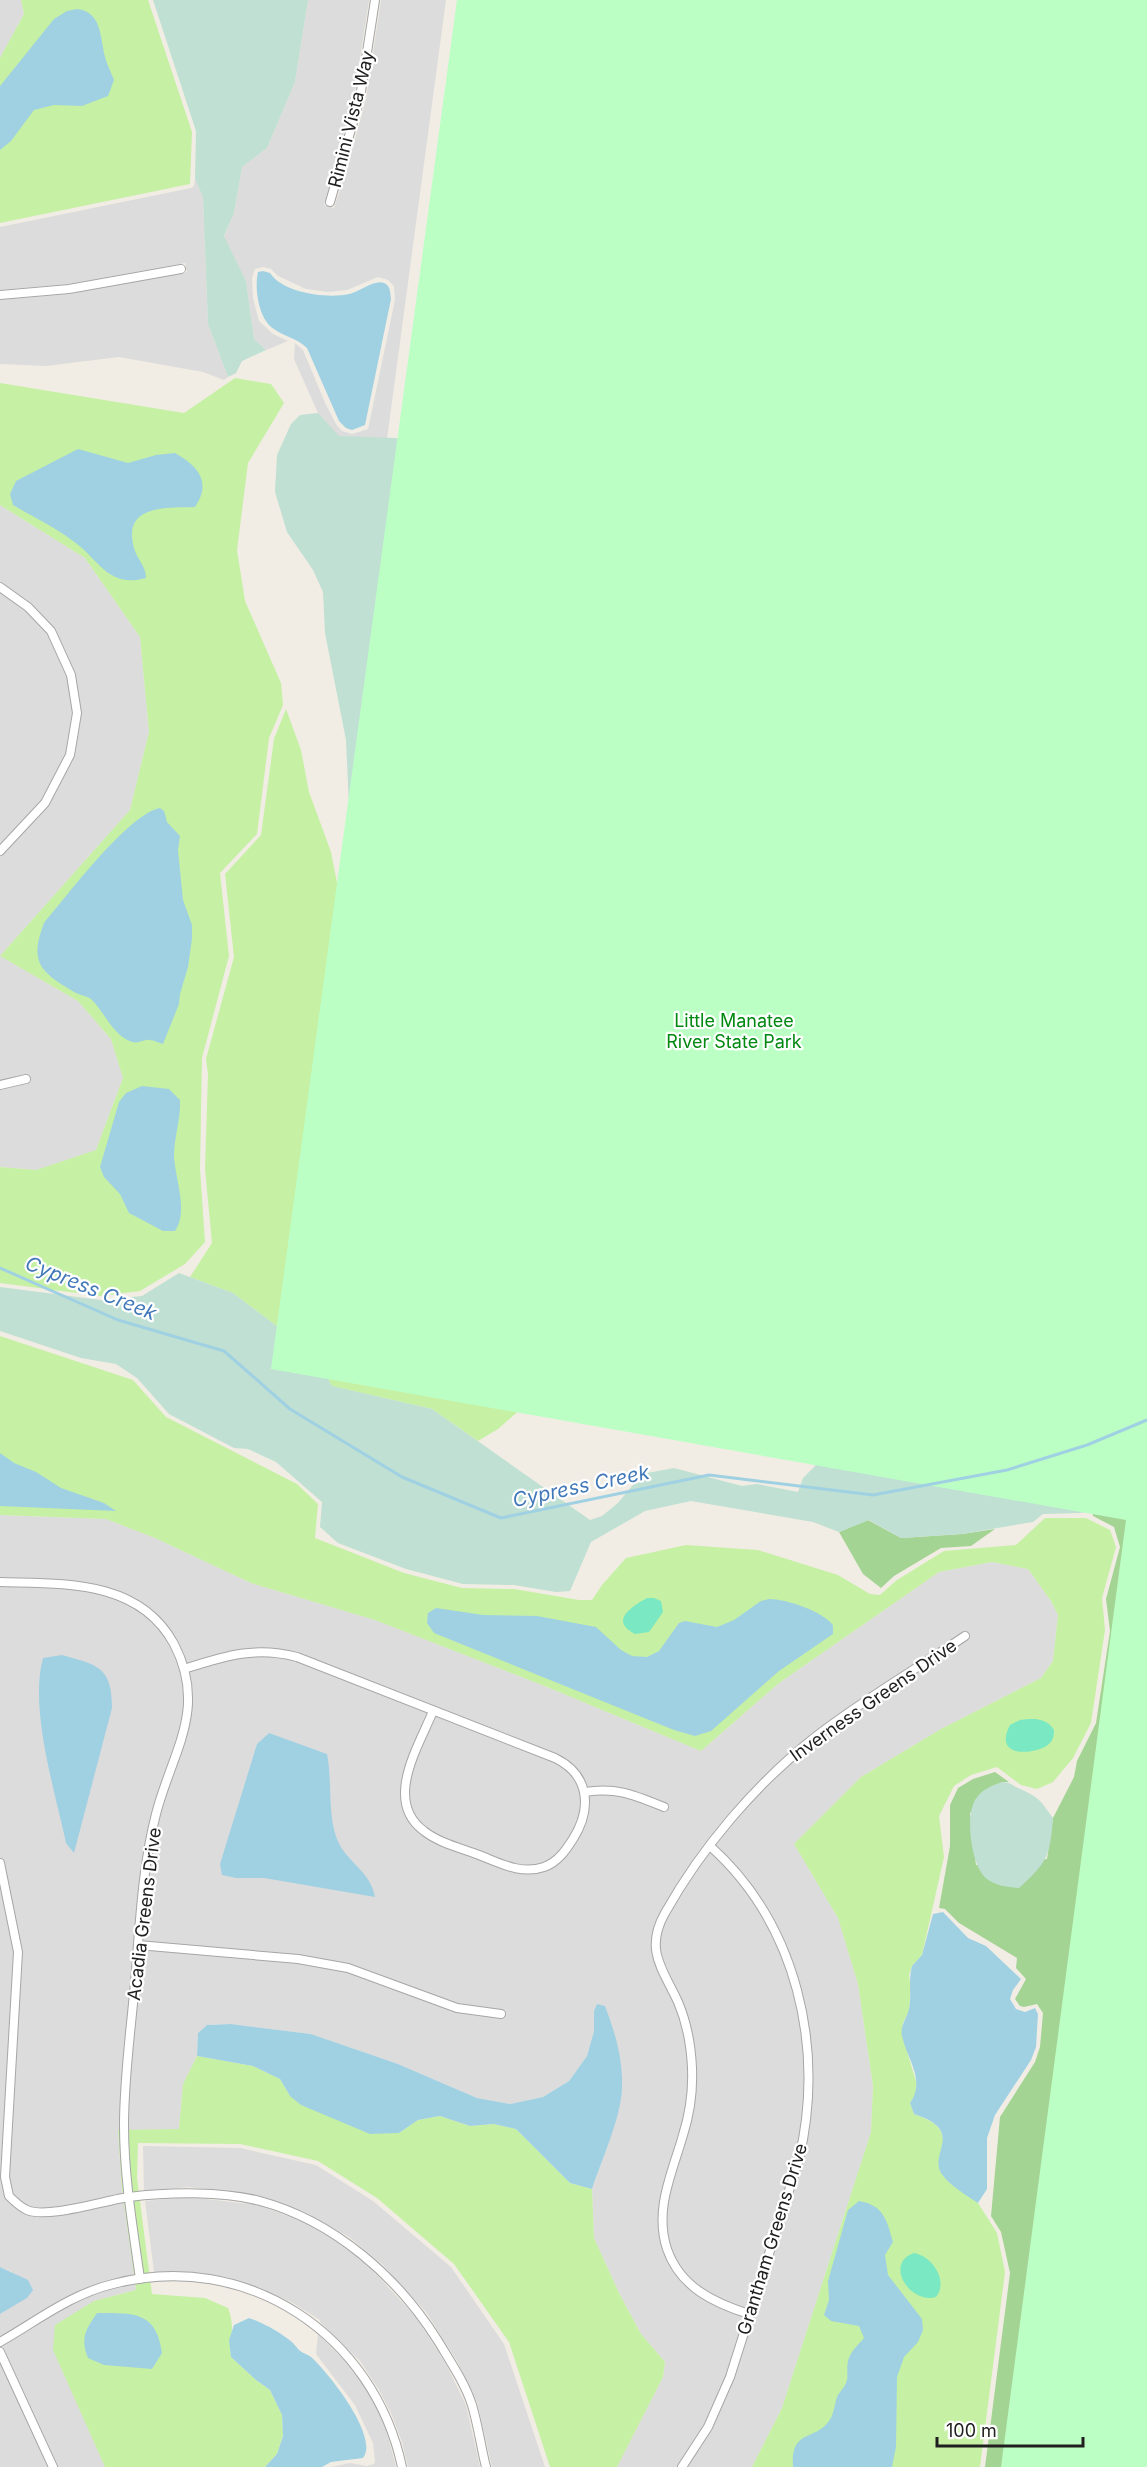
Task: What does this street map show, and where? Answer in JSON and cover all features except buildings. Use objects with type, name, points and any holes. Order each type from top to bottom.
[{"type":"street","name":"Rimini Vista Way","points":[[330,202],[360,98],[375,0]]},
{"type":"street","points":[[0,295],[69,289],[181,269]]},
{"type":"street","points":[[0,587],[28,607],[51,631],[71,675],[77,713],[70,755],[45,803],[0,851]]},
{"type":"street","points":[[0,1084],[26,1079]]},
{"type":"street","name":"Acadia Greens Drive","points":[[0,1582],[87,1586],[103,1589],[127,1599],[147,1612],[165,1631],[184,1669],[188,1688],[188,1718],[155,1817],[138,1945],[124,2123],[129,2197],[140,2278]]},
{"type":"street","name":"Inverness Greens Drive","points":[[749,2314],[716,2303],[699,2292],[684,2278],[668,2251],[662,2220],[664,2198],[689,2112],[692,2070],[687,2030],[678,2002],[657,1958],[656,1936],[666,1912],[710,1846],[768,1778],[806,1745],[965,1636]]},
{"type":"street","points":[[184,1669],[235,1654],[254,1651],[297,1657],[560,1761],[574,1773],[585,1792],[586,1808],[579,1829],[561,1855],[542,1868],[520,1870],[428,1834],[417,1826],[409,1813],[404,1789],[408,1771],[433,1711]]},
{"type":"street","points":[[585,1792],[602,1789],[624,1791],[664,1807]]},
{"type":"street","name":"Grantham Greens Drive","points":[[682,2467],[712,2417],[729,2377],[802,2144],[809,2092],[806,2029],[797,1986],[782,1947],[753,1895],[731,1867],[710,1846]]},
{"type":"street","points":[[0,1863],[18,1952],[5,2177],[9,2196],[28,2211],[50,2212],[129,2197],[189,2192],[259,2200],[303,2216],[346,2241],[379,2269],[422,2315],[452,2364],[471,2404],[486,2467]]},
{"type":"street","points":[[138,1945],[298,1959],[348,1968],[457,2008],[501,2014]]},
{"type":"street","points":[[0,2342],[58,2306],[114,2283],[140,2278],[191,2277],[226,2282],[267,2296],[309,2320],[347,2354],[375,2392],[391,2428],[402,2467]]},
{"type":"street","points":[[0,2352],[53,2467]]},
{"type":"shaded area","points":[[0,0],[21,0],[24,14],[0,58]]},
{"type":"shaded area","points":[[308,0],[369,0],[354,97],[324,205],[334,208],[366,99],[381,0],[446,0],[387,439],[338,436],[318,413],[294,359],[295,343],[303,350],[326,405],[342,431],[352,434],[368,429],[395,300],[394,286],[388,280],[378,277],[347,290],[328,292],[306,289],[278,276],[271,269],[263,267],[255,269],[252,278],[253,298],[259,321],[273,334],[288,341],[266,350],[254,339],[246,281],[224,237],[234,213],[242,167],[267,148],[295,82]]},
{"type":"shaded area","points":[[195,179],[203,197],[208,324],[228,377],[224,380],[203,372],[119,357],[46,366],[0,364],[0,300],[70,294],[187,272],[185,263],[68,284],[0,290],[0,227],[191,188],[194,186]]},
{"type":"shaded area","points":[[0,505],[85,558],[140,637],[149,732],[130,810],[0,956]]},
{"type":"shaded area","points":[[0,956],[78,1001],[111,1039],[123,1078],[96,1150],[36,1170],[0,1167]]},
{"type":"shaded area","points":[[0,1515],[106,1519],[155,1538],[251,1583],[375,1620],[547,1687],[701,1751],[779,1683],[939,1572],[992,1562],[1028,1569],[1058,1615],[1053,1661],[1041,1678],[941,1729],[861,1777],[794,1844],[838,1918],[858,1984],[873,2086],[871,2132],[782,2408],[752,2467],[617,2467],[663,2377],[665,2362],[641,2334],[594,2238],[592,2189],[612,2133],[622,2088],[594,2011],[594,2031],[587,2056],[569,2081],[543,2097],[510,2104],[477,2098],[398,2064],[311,2034],[231,2024],[207,2025],[198,2033],[197,2056],[183,2084],[179,2129],[118,2131],[122,2189],[136,2290],[94,2301],[81,2412],[105,2467],[0,2467],[0,2314],[26,2298],[12,2272],[0,2267]]},
{"type":"shaded area","points":[[143,2146],[240,2148],[316,2165],[373,2201],[451,2267],[504,2344],[545,2467],[492,2467],[477,2402],[457,2361],[426,2312],[383,2265],[349,2237],[305,2212],[260,2196],[189,2187],[144,2191]]},
{"type":"shaded area","points":[[189,2197],[258,2205],[301,2221],[343,2245],[375,2273],[417,2318],[447,2366],[466,2405],[480,2467],[408,2467],[391,2413],[360,2361],[320,2320],[291,2302],[261,2288],[227,2277],[191,2272],[154,2272],[145,2201]]},
{"type":"shaded area","points":[[318,2334],[351,2367],[370,2394],[386,2429],[396,2467],[331,2467],[350,2463],[367,2466],[374,2464],[375,2461],[373,2443],[355,2405],[316,2354]]},
{"type":"green space","points":[[21,0],[148,0],[192,132],[190,184],[0,223],[0,58],[24,14]]},
{"type":"green space","points":[[153,0],[308,0],[295,82],[267,148],[242,167],[234,213],[224,236],[246,281],[254,339],[266,350],[242,361],[236,373],[228,377],[208,324],[203,197],[195,179],[196,131]]},
{"type":"green space","name":"Little Manatee River State Park","points":[[457,0],[1147,0],[1147,2467],[1001,2467],[1126,1520],[271,1369]]},
{"type":"green space","points":[[235,378],[271,384],[284,403],[248,463],[237,550],[245,601],[281,683],[283,705],[269,738],[257,834],[220,873],[229,956],[202,1058],[200,1169],[205,1242],[185,1264],[140,1291],[100,1296],[0,1283],[0,1167],[36,1170],[96,1150],[123,1078],[111,1039],[78,1001],[0,956],[130,810],[149,732],[140,637],[85,558],[0,505],[0,383],[184,413]]},
{"type":"green space","points":[[318,413],[339,436],[422,439],[349,806],[346,740],[325,633],[323,592],[313,570],[287,532],[275,492],[277,455],[291,424],[300,415]]},
{"type":"green space","points":[[286,709],[301,750],[309,792],[331,852],[344,919],[529,1402],[498,1429],[478,1441],[432,1409],[332,1386],[307,1341],[278,1327],[233,1293],[190,1277],[212,1243],[205,1169],[208,1074],[206,1059],[234,957],[225,874],[261,835],[274,739]]},
{"type":"green space","points":[[179,1273],[233,1293],[278,1327],[307,1341],[332,1386],[432,1409],[590,1520],[602,1516],[618,1503],[642,1474],[674,1468],[742,1486],[757,1484],[798,1492],[803,1478],[818,1463],[1106,1508],[1080,1513],[1043,1514],[1033,1522],[962,1534],[901,1538],[869,1520],[839,1532],[813,1522],[691,1501],[645,1511],[591,1542],[570,1591],[556,1592],[514,1585],[463,1584],[406,1569],[338,1543],[320,1527],[322,1502],[276,1462],[248,1449],[234,1448],[169,1414],[137,1378],[116,1364],[81,1358],[0,1331],[0,1287],[101,1300],[142,1296]]},
{"type":"green space","points":[[0,1336],[133,1380],[166,1417],[297,1484],[318,1504],[315,1538],[404,1573],[462,1588],[514,1589],[579,1600],[592,1600],[626,1558],[686,1545],[758,1550],[838,1575],[870,1594],[880,1595],[897,1580],[944,1551],[1016,1545],[1045,1518],[1086,1518],[1110,1530],[1116,1547],[1102,1598],[1105,1630],[1091,1723],[1073,1758],[1053,1782],[1037,1789],[1021,1785],[997,1767],[971,1775],[954,1786],[939,1816],[944,1857],[922,1955],[912,1966],[909,1975],[911,1988],[909,2011],[903,2023],[902,2034],[917,2085],[910,2103],[914,2114],[932,2122],[941,2132],[943,2145],[939,2164],[956,2187],[978,2203],[997,2233],[1005,2272],[980,2467],[752,2467],[782,2408],[871,2132],[873,2086],[858,1984],[838,1918],[794,1844],[861,1777],[941,1729],[1041,1678],[1053,1661],[1058,1615],[1028,1569],[992,1562],[939,1572],[779,1683],[701,1751],[547,1687],[375,1620],[251,1583],[155,1538],[106,1519],[0,1515]]},
{"type":"green space","points":[[1147,1498],[1147,2467],[985,2467],[1010,2273],[1001,2232],[991,2216],[1000,2117],[1035,2062],[1040,2047],[1043,2013],[1037,2004],[1024,2007],[1020,2006],[1015,1999],[1026,1979],[1016,1968],[1017,1958],[959,1923],[945,1909],[939,1908],[950,1846],[950,1805],[958,1788],[973,1779],[995,1772],[1009,1782],[1002,1782],[970,1813],[976,1865],[1047,1859],[1053,1818],[1074,1777],[1077,1761],[1096,1723],[1110,1631],[1106,1599],[1120,1547],[1114,1527],[1093,1516],[1092,1511]]},
{"type":"green space","points":[[868,1520],[901,1538],[962,1534],[995,1529],[971,1546],[941,1548],[894,1576],[881,1588],[863,1574],[839,1532]]},
{"type":"green space","points":[[647,1598],[661,1601],[663,1612],[649,1632],[635,1634],[627,1629],[623,1619],[629,1610]]},
{"type":"green space","points":[[1035,1719],[1048,1723],[1054,1730],[1049,1744],[1043,1748],[1026,1752],[1011,1749],[1007,1744],[1006,1736],[1010,1725],[1020,1720]]},
{"type":"green space","points":[[1002,1782],[1010,1783],[1036,1797],[1053,1818],[1045,1858],[1036,1872],[1019,1888],[998,1885],[987,1879],[977,1864],[971,1841],[970,1818],[975,1800],[990,1787]]},
{"type":"green space","points":[[197,2056],[253,2066],[280,2079],[290,2096],[399,2133],[418,2120],[440,2116],[470,2126],[494,2124],[516,2129],[570,2183],[592,2189],[594,2238],[641,2334],[665,2362],[663,2377],[617,2467],[550,2467],[509,2342],[454,2264],[377,2198],[318,2161],[240,2144],[138,2143],[137,2178],[152,2294],[205,2298],[228,2308],[232,2327],[231,2357],[270,2390],[282,2415],[283,2435],[277,2454],[265,2467],[105,2467],[53,2350],[55,2325],[94,2301],[136,2290],[122,2189],[118,2130],[179,2129],[183,2084]]},
{"type":"green space","points":[[914,2253],[927,2259],[937,2270],[941,2284],[936,2297],[927,2298],[918,2295],[904,2282],[901,2266],[905,2258]]},
{"type":"water","points":[[77,9],[85,11],[96,20],[106,60],[114,80],[108,96],[82,106],[54,105],[34,110],[11,141],[0,150],[0,86],[54,19],[67,11]]},
{"type":"water","points":[[258,272],[270,273],[276,280],[295,290],[318,295],[349,294],[380,282],[388,286],[391,299],[365,425],[352,430],[339,421],[307,348],[274,329],[265,319],[259,304],[257,287]]},
{"type":"water","points":[[78,449],[128,463],[156,455],[175,453],[190,463],[200,476],[202,490],[195,507],[150,511],[135,523],[132,534],[134,548],[145,570],[146,578],[133,580],[113,576],[66,536],[13,505],[10,494],[16,481]]},
{"type":"water","points":[[160,808],[164,811],[167,822],[180,836],[178,850],[183,900],[192,925],[188,967],[179,1004],[163,1044],[153,1040],[132,1042],[125,1039],[114,1029],[91,999],[74,992],[53,978],[41,965],[38,957],[44,923],[82,876],[132,825]]},
{"type":"water","points":[[142,1086],[169,1089],[180,1100],[174,1156],[181,1214],[175,1231],[163,1231],[129,1213],[120,1194],[104,1177],[100,1167],[119,1102],[126,1093]]},
{"type":"water","points":[[0,1453],[61,1488],[104,1503],[116,1511],[0,1506]]},
{"type":"water","points":[[769,1599],[794,1604],[821,1615],[833,1625],[833,1634],[779,1671],[711,1731],[695,1736],[674,1730],[434,1633],[427,1623],[428,1613],[436,1608],[483,1615],[537,1616],[596,1627],[621,1650],[632,1656],[647,1657],[659,1651],[679,1623],[685,1621],[717,1627],[734,1620],[761,1601]]},
{"type":"water","points":[[62,1655],[93,1665],[105,1675],[109,1683],[112,1708],[74,1853],[66,1843],[50,1775],[39,1701],[43,1658]]},
{"type":"water","points":[[269,1733],[327,1754],[336,1837],[346,1854],[370,1882],[375,1897],[264,1878],[236,1878],[222,1875],[220,1864],[257,1744]]},
{"type":"water","points":[[943,1912],[968,1938],[986,1946],[1021,1979],[1010,1999],[1016,2009],[1025,2012],[1035,2008],[1038,2014],[1036,2047],[1031,2060],[995,2115],[987,2138],[987,2189],[978,2203],[953,2186],[941,2173],[939,2157],[942,2135],[938,2127],[930,2121],[914,2114],[910,2103],[916,2086],[916,2078],[904,2045],[902,2032],[909,2009],[911,1971],[912,1966],[922,1955],[933,1914]]},
{"type":"water","points":[[597,2004],[605,2006],[615,2036],[620,2056],[622,2087],[619,2111],[592,2189],[570,2183],[516,2129],[494,2124],[470,2126],[440,2116],[418,2120],[399,2133],[370,2134],[301,2105],[290,2096],[280,2079],[253,2066],[197,2056],[198,2033],[207,2025],[231,2024],[311,2034],[398,2064],[477,2098],[510,2104],[543,2097],[569,2081],[587,2056],[594,2031],[594,2011]]},
{"type":"water","points":[[859,2201],[874,2206],[883,2215],[893,2242],[885,2255],[888,2275],[922,2319],[923,2330],[918,2342],[904,2357],[897,2377],[896,2447],[892,2467],[793,2467],[793,2455],[799,2441],[823,2427],[831,2418],[838,2395],[847,2380],[849,2358],[864,2338],[859,2326],[831,2321],[824,2315],[829,2300],[828,2281],[848,2210]]},
{"type":"water","points":[[0,2267],[28,2280],[33,2290],[27,2298],[0,2314]]},
{"type":"water","points":[[97,2313],[122,2313],[141,2317],[149,2322],[155,2329],[162,2353],[152,2369],[104,2365],[88,2358],[84,2345],[85,2334]]},
{"type":"water","points":[[249,2318],[266,2325],[288,2339],[300,2351],[311,2357],[329,2376],[350,2405],[364,2435],[366,2448],[363,2458],[331,2462],[322,2467],[265,2467],[277,2454],[283,2436],[282,2415],[270,2390],[231,2357],[229,2340],[234,2325]]},
{"type":"waterway","name":"Cypress Creek","points":[[0,1268],[118,1320],[224,1351],[290,1409],[402,1477],[501,1518],[709,1475],[873,1495],[1007,1470],[1087,1445],[1147,1420]]}]
